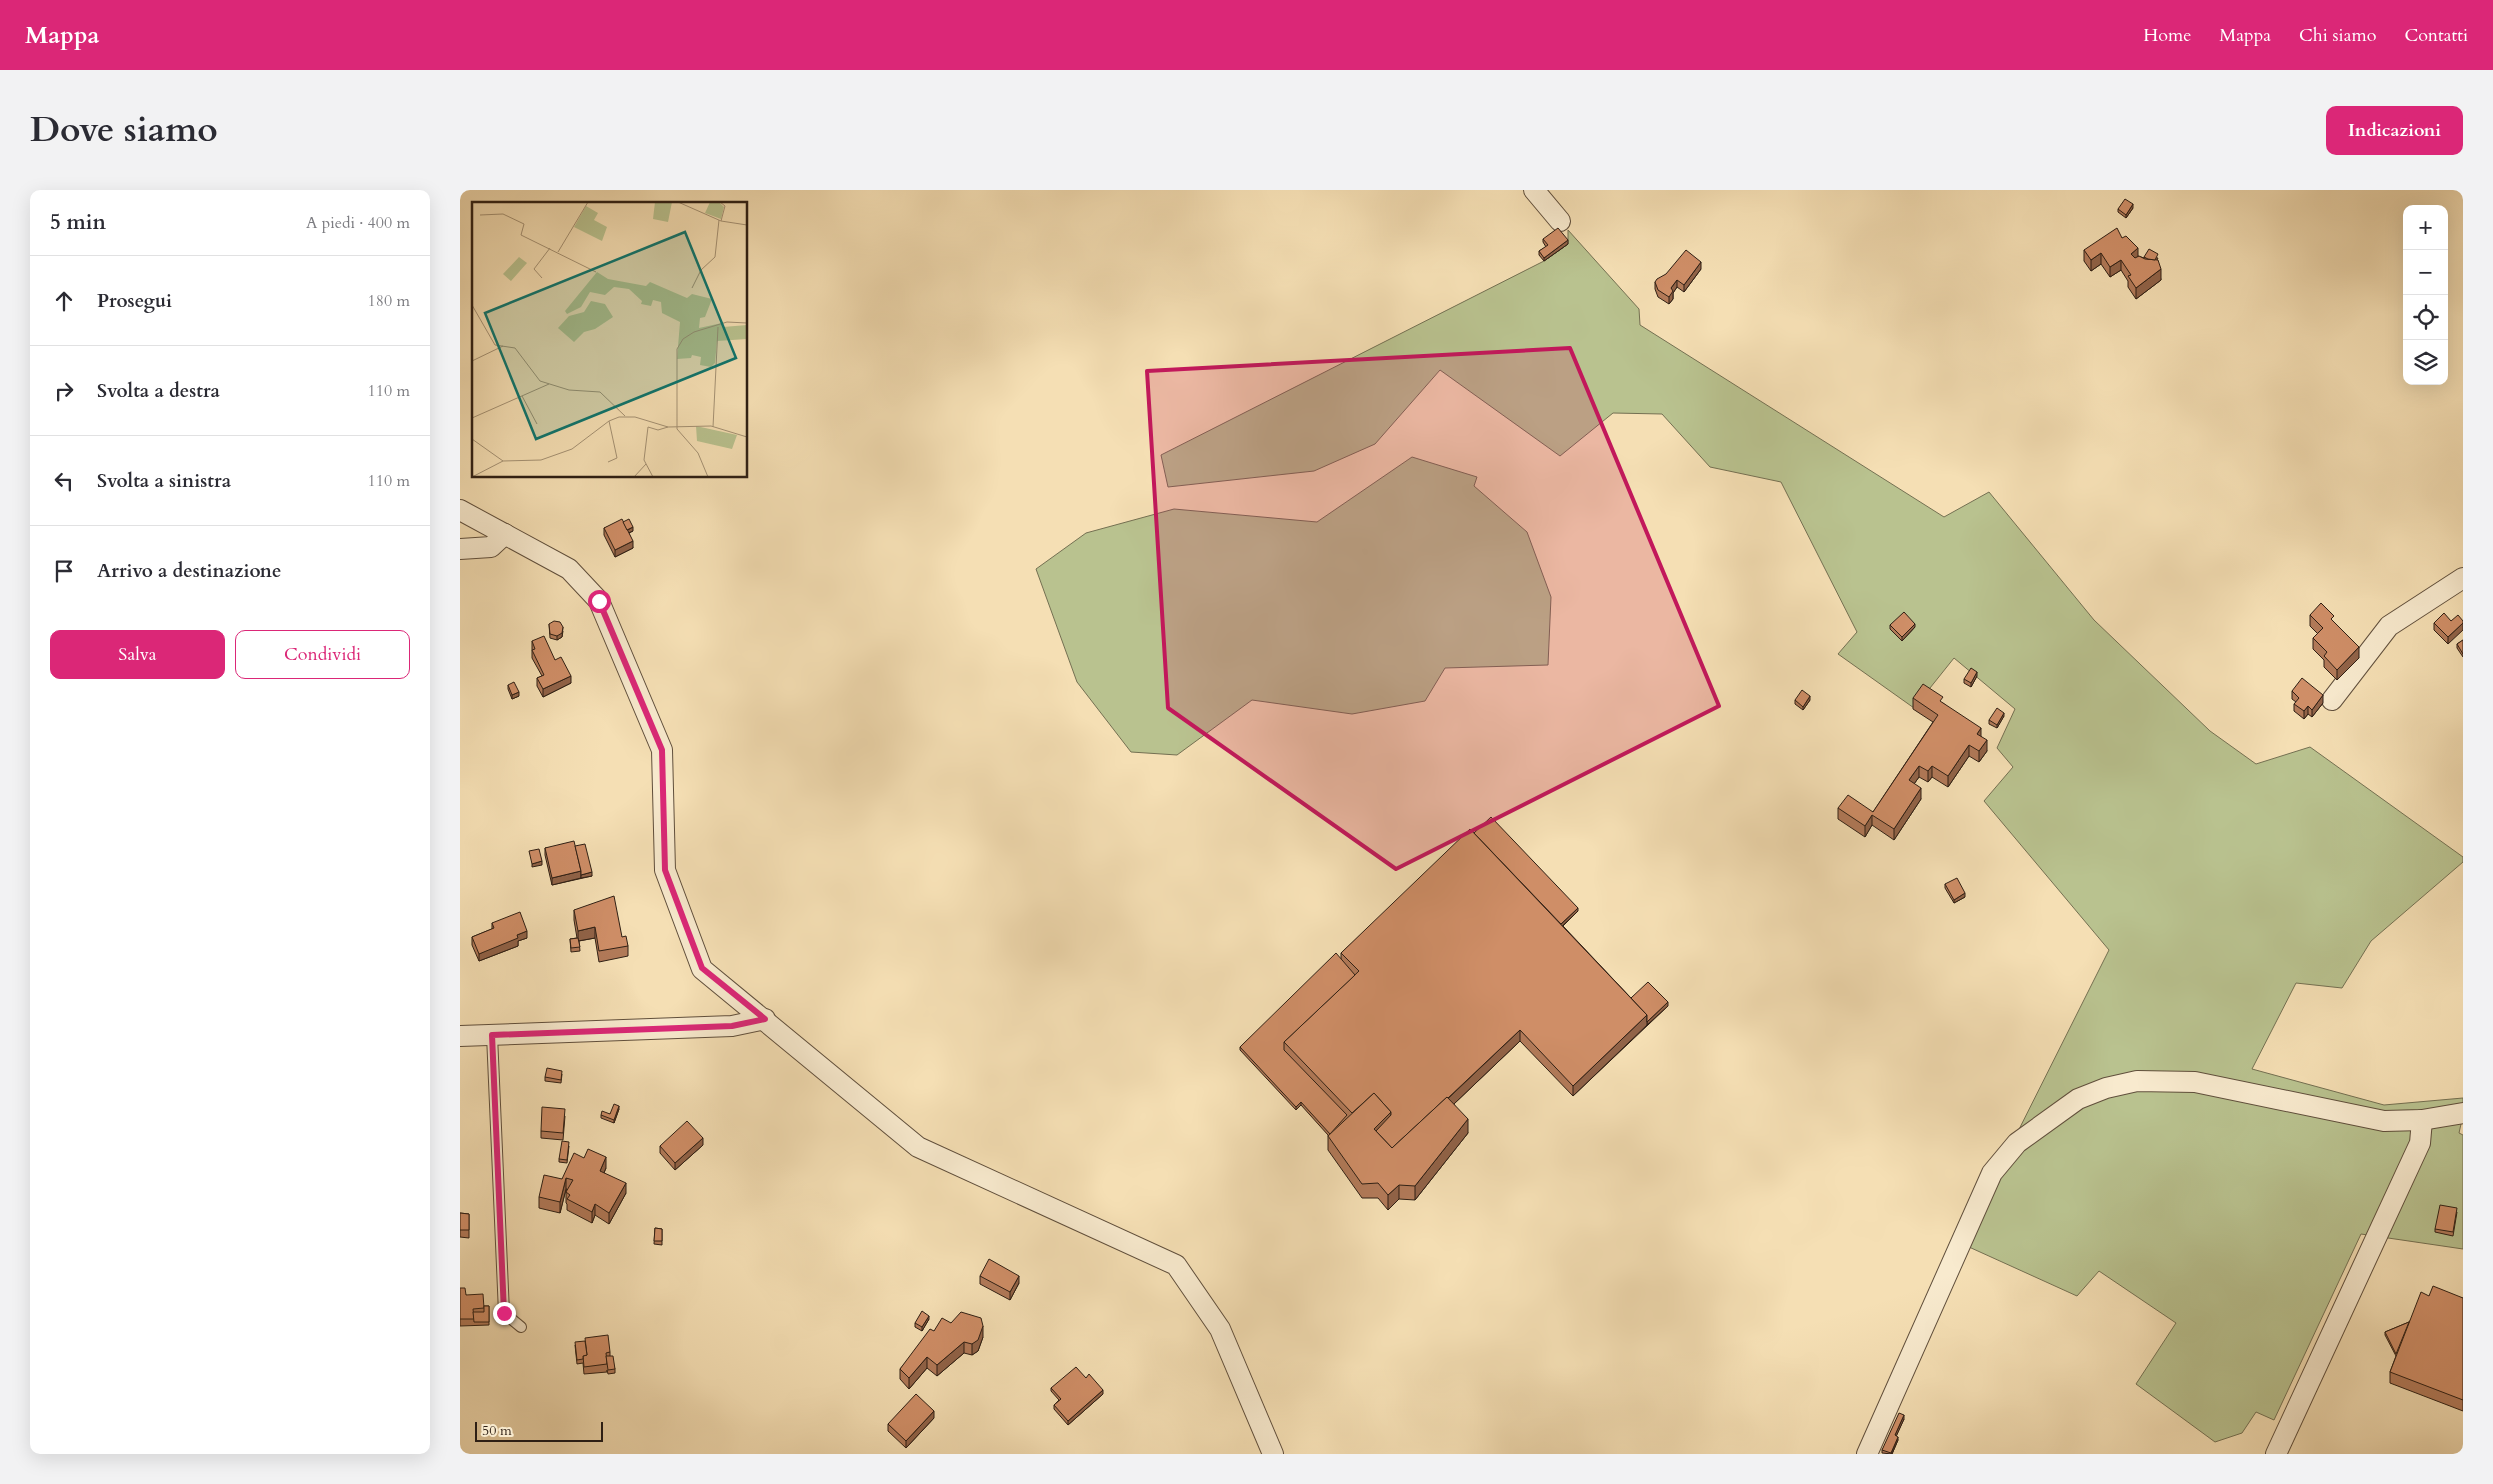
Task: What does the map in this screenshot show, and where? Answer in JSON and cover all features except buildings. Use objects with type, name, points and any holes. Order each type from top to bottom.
[{"type":"street","points":[[1534,190],[1560,221]]},
{"type":"street","points":[[460,510],[569,569],[599,601],[662,750],[665,870],[702,968],[918,1147],[1176,1266],[1220,1329],[1272,1454]]},
{"type":"street","points":[[460,549],[491,547],[505,534]]},
{"type":"street","points":[[2332,700],[2389,626],[2463,578]]},
{"type":"street","points":[[460,1036],[732,1026],[765,1019]]},
{"type":"street","points":[[1867,1454],[1992,1173],[2017,1143],[2078,1099],[2106,1088],[2137,1081],[2195,1082],[2384,1121],[2422,1120],[2463,1114]]},
{"type":"street","points":[[2276,1454],[2420,1143],[2422,1120]]},
{"type":"lane","points":[[492,1035],[504,1313],[521,1327]]},
{"type":"highlighted area","points":[[1570,348],[1719,706],[1396,869],[1168,708],[1147,371]]},
{"type":"green space","points":[[1568,230],[1639,309],[1640,325],[1944,517],[1989,492],[2094,620],[2210,731],[2256,764],[2310,747],[2463,857],[2463,862],[2371,941],[2342,988],[2296,983],[2252,1069],[2384,1105],[2463,1098],[2463,1115],[2459,1133],[2463,1135],[2463,1249],[2361,1234],[2274,1420],[2256,1412],[2242,1433],[2215,1442],[2136,1384],[2176,1323],[2099,1271],[2077,1296],[1969,1247],[1957,1253],[2109,950],[1984,801],[2013,767],[1997,748],[2015,709],[1954,658],[1914,708],[1838,654],[1857,632],[1781,482],[1710,467],[1662,414],[1613,413],[1560,456],[1440,370],[1375,444],[1314,471],[1168,487],[1161,455],[1544,261],[1568,244]]},
{"type":"green space","points":[[1412,457],[1477,477],[1474,486],[1527,532],[1551,597],[1548,665],[1445,668],[1425,701],[1352,714],[1252,700],[1177,755],[1131,752],[1077,682],[1036,569],[1086,533],[1174,509],[1317,522]]},
{"type":"route","points":[[504,1313],[492,1035],[732,1026],[765,1019],[702,968],[665,870],[662,750],[599,601]]}]
